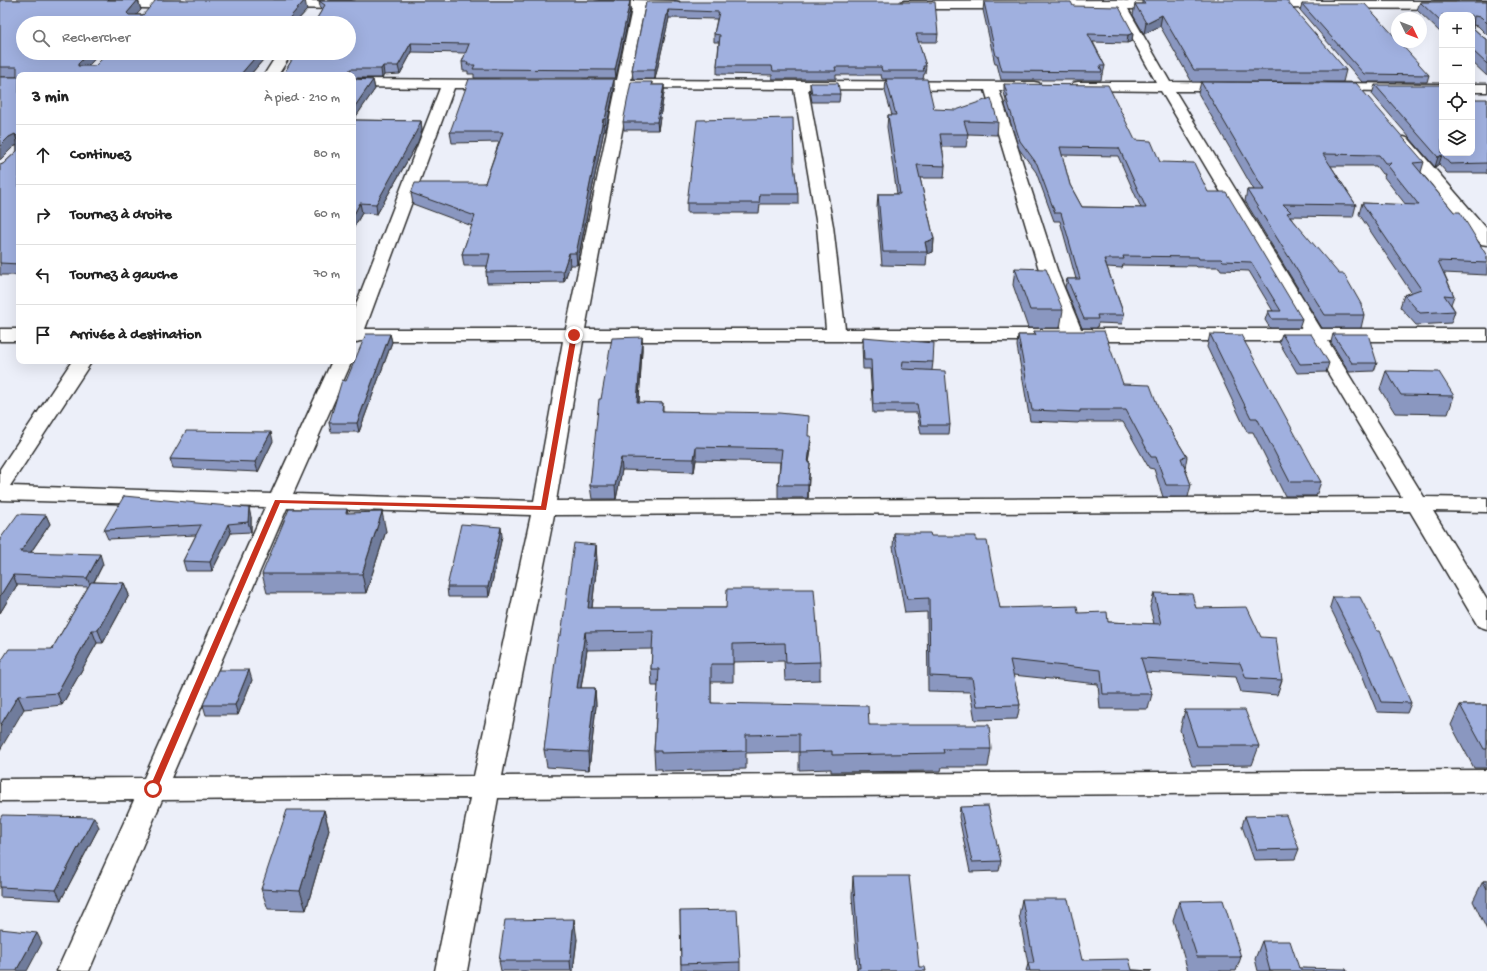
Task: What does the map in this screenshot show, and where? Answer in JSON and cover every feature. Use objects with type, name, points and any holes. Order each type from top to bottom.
[{"type":"street","points":[[94,4],[157,2],[193,4]]},
{"type":"street","points":[[144,16],[157,2]]},
{"type":"street","points":[[263,5],[319,2],[365,5]]},
{"type":"street","points":[[310,16],[319,2]]},
{"type":"street","points":[[584,5],[639,2],[686,5]]},
{"type":"street","points":[[451,971],[486,787],[544,508],[574,335],[639,2]]},
{"type":"street","points":[[891,5],[961,2],[1119,2],[1176,5]]},
{"type":"street","points":[[1119,2],[1166,87],[1487,620]]},
{"type":"street","points":[[1286,3],[1298,17]]},
{"type":"street","points":[[1248,5],[1286,3],[1442,3],[1487,5]]},
{"type":"street","points":[[1442,3],[1452,12]]},
{"type":"street","points":[[273,72],[281,60]]},
{"type":"street","points":[[1348,76],[1368,99]]},
{"type":"street","points":[[356,83],[512,84]]},
{"type":"street","points":[[356,328],[448,84]]},
{"type":"street","points":[[567,84],[1046,86]]},
{"type":"street","points":[[800,85],[825,226],[836,335]]},
{"type":"street","points":[[991,86],[1050,276],[1074,335]]},
{"type":"street","points":[[1062,86],[1246,87]]},
{"type":"street","points":[[1318,87],[1439,88]]},
{"type":"street","points":[[1475,88],[1487,88]]},
{"type":"street","points":[[1392,128],[1487,240]]},
{"type":"street","points":[[0,335],[16,335]]},
{"type":"street","points":[[356,336],[1487,335]]},
{"type":"street","points":[[0,485],[80,364]]},
{"type":"street","points":[[73,971],[277,501],[341,364]]},
{"type":"street","points":[[0,493],[544,508],[1417,504],[1487,505]]},
{"type":"street","points":[[0,790],[1487,781]]},
{"type":"building","points":[[0,0],[138,0],[127,13],[129,15],[143,15],[156,0],[305,0],[291,16],[16,16],[16,60],[82,60],[78,66],[95,66],[101,60],[253,60],[243,72],[17,72],[17,67],[0,67]]},
{"type":"building","points":[[1142,0],[1286,0],[1346,70],[1194,70],[1162,15],[1146,23],[1135,4],[1145,4]]},
{"type":"building","points":[[319,1],[630,1],[615,70],[473,69],[475,65],[467,65],[468,62],[462,62],[469,44],[411,43],[398,66],[383,66],[381,69],[350,69],[350,72],[285,72],[292,60],[356,60],[356,16],[318,16],[325,5]]},
{"type":"building","points":[[646,2],[935,2],[938,34],[916,34],[926,66],[923,66],[924,71],[882,71],[881,67],[835,67],[836,71],[773,71],[772,66],[717,66],[720,35],[714,34],[719,12],[668,10],[655,70],[632,70]]},
{"type":"building","points":[[984,2],[1071,2],[1073,6],[1119,7],[1133,33],[1128,35],[1088,34],[1105,66],[1100,66],[1102,72],[1002,71],[998,56],[996,56]]},
{"type":"building","points":[[1420,2],[1487,2],[1487,23],[1481,17],[1475,16],[1475,12],[1439,12],[1439,20]]},
{"type":"building","points":[[1302,4],[1365,4],[1391,32],[1391,48],[1404,48],[1429,75],[1364,74]]},
{"type":"building","points":[[1475,30],[1487,39],[1487,64],[1475,53]]},
{"type":"building","points":[[0,77],[16,77],[16,135],[15,134],[9,137],[0,146]]},
{"type":"building","points":[[356,79],[373,80],[356,105]]},
{"type":"building","points":[[469,79],[614,79],[605,119],[603,119],[576,253],[569,253],[563,271],[486,272],[490,254],[462,254],[475,216],[411,193],[415,183],[485,183],[503,132],[450,132]]},
{"type":"building","points":[[886,79],[927,79],[934,109],[956,110],[991,98],[998,122],[964,121],[968,134],[940,134],[945,166],[917,165],[934,239],[925,242],[927,252],[883,252],[878,194],[900,194],[888,115],[896,115]]},
{"type":"building","points":[[631,82],[652,82],[651,85],[664,85],[657,122],[623,122]]},
{"type":"building","points":[[1201,82],[1356,83],[1424,162],[1413,163],[1454,212],[1460,212],[1487,256],[1487,263],[1438,261],[1454,296],[1444,295],[1455,311],[1420,313],[1404,295],[1421,289],[1362,203],[1419,205],[1388,166],[1391,163],[1385,163],[1379,155],[1323,154],[1356,205],[1283,204],[1291,212],[1287,213],[1339,274],[1344,274],[1361,304],[1364,315],[1325,315],[1247,190],[1264,190]]},
{"type":"building","points":[[810,83],[838,83],[840,94],[812,94]]},
{"type":"building","points":[[1004,84],[1108,85],[1135,140],[1151,141],[1160,162],[1194,163],[1208,192],[1226,192],[1302,319],[1272,319],[1268,311],[1281,311],[1251,262],[1223,261],[1221,259],[1199,259],[1198,257],[1123,256],[1124,259],[1104,259],[1124,315],[1097,315],[1098,319],[1084,319],[1067,279],[1080,279],[1061,213],[1055,213],[1037,164],[1020,141],[1006,97],[1008,97]],"holes":[[[1060,147],[1119,148],[1146,208],[1082,207],[1070,185]]]},
{"type":"building","points":[[1375,85],[1439,85],[1440,156],[1438,157]]},
{"type":"building","points":[[1475,99],[1487,99],[1487,163],[1450,164],[1443,156],[1475,156]]},
{"type":"building","points":[[793,118],[794,166],[798,194],[760,194],[759,203],[687,203],[697,120]]},
{"type":"building","points":[[356,120],[421,121],[376,204],[360,203],[356,210]]},
{"type":"building","points":[[16,152],[16,264],[0,263],[0,165]]},
{"type":"building","points":[[1015,268],[1046,269],[1063,310],[1030,310]]},
{"type":"building","points":[[1034,331],[1104,331],[1123,384],[1150,385],[1160,412],[1187,457],[1181,458],[1191,485],[1166,485],[1156,457],[1151,457],[1126,410],[1080,410],[1080,412],[1032,410],[1018,335],[1036,335]]},
{"type":"building","points":[[366,334],[390,334],[357,423],[329,423],[342,380],[346,381],[353,364],[356,364],[356,358]]},
{"type":"building","points":[[1210,334],[1241,335],[1321,482],[1290,482],[1257,418],[1251,418]]},
{"type":"building","points":[[1282,334],[1311,334],[1329,363],[1300,364]]},
{"type":"building","points":[[1333,334],[1368,334],[1377,363],[1352,363]]},
{"type":"building","points":[[642,337],[637,402],[663,403],[662,411],[779,413],[809,416],[808,436],[811,436],[808,463],[810,463],[808,485],[778,485],[782,449],[696,447],[694,459],[621,458],[615,486],[590,486],[599,399],[601,399],[612,338]]},
{"type":"building","points":[[863,337],[934,343],[933,362],[903,361],[902,369],[945,371],[950,425],[921,425],[917,404],[873,404],[871,360],[864,360]]},
{"type":"building","points":[[1386,371],[1439,372],[1454,396],[1401,395]]},
{"type":"building","points":[[186,431],[271,432],[255,462],[170,459]]},
{"type":"building","points":[[124,496],[249,508],[248,522],[228,524],[210,562],[183,561],[201,525],[104,530]]},
{"type":"building","points":[[289,509],[347,509],[346,513],[382,512],[362,574],[262,574]]},
{"type":"building","points":[[18,514],[46,515],[20,552],[100,554],[87,578],[13,575],[0,596],[0,539]]},
{"type":"building","points":[[461,524],[501,527],[488,587],[447,587]]},
{"type":"building","points":[[894,533],[930,533],[931,536],[976,536],[976,541],[987,541],[1000,608],[1077,606],[1078,613],[1107,612],[1108,622],[1161,624],[1154,593],[1192,594],[1196,608],[1247,607],[1261,637],[1276,638],[1282,680],[1246,678],[1240,663],[1141,658],[1152,694],[1103,694],[1101,670],[1010,660],[1020,705],[977,706],[972,678],[930,676],[929,598],[907,599]]},
{"type":"building","points":[[574,543],[596,545],[588,608],[726,608],[727,589],[814,589],[820,662],[786,663],[785,643],[733,644],[733,664],[711,664],[711,703],[868,706],[869,725],[989,725],[991,749],[943,749],[944,753],[832,755],[832,751],[799,752],[799,734],[746,735],[746,751],[661,753],[661,751],[654,751],[659,669],[651,669],[653,631],[585,632],[577,688],[595,688],[588,752],[544,750],[557,645],[559,635],[561,635]]},
{"type":"building","points":[[91,582],[124,583],[98,630],[92,630],[57,693],[18,696],[0,726],[0,663],[9,649],[52,649]]},
{"type":"building","points":[[1333,597],[1360,597],[1377,631],[1380,631],[1411,703],[1381,702],[1361,653]]},
{"type":"building","points":[[218,670],[249,670],[235,705],[203,705]]},
{"type":"building","points":[[1460,705],[1487,705],[1487,749],[1484,749]]},
{"type":"building","points":[[1185,710],[1245,710],[1259,746],[1197,746]]},
{"type":"building","points":[[988,806],[1001,861],[972,862],[960,807]]},
{"type":"building","points":[[287,810],[324,810],[300,891],[261,889]]},
{"type":"building","points":[[2,815],[94,817],[56,890],[0,887],[0,819]]},
{"type":"building","points":[[1286,815],[1299,849],[1257,850],[1245,816]]},
{"type":"building","points":[[853,876],[909,876],[919,967],[925,967],[926,971],[857,971],[857,968],[860,968]]},
{"type":"building","points":[[1483,881],[1487,881],[1487,889]]},
{"type":"building","points":[[1022,899],[1068,899],[1082,960],[1129,959],[1132,970],[1152,971],[1030,971],[1028,963],[1034,963]]},
{"type":"building","points":[[1223,900],[1241,957],[1197,957],[1179,901]]},
{"type":"building","points":[[737,910],[740,962],[681,964],[680,911]]},
{"type":"building","points":[[574,919],[570,961],[499,961],[505,920]]},
{"type":"building","points":[[0,929],[37,933],[16,971],[0,971]]},
{"type":"building","points":[[1262,941],[1290,941],[1299,968],[1346,969],[1347,971],[1270,971]]},
{"type":"route","points":[[153,789],[277,501],[544,508],[574,335]]}]
